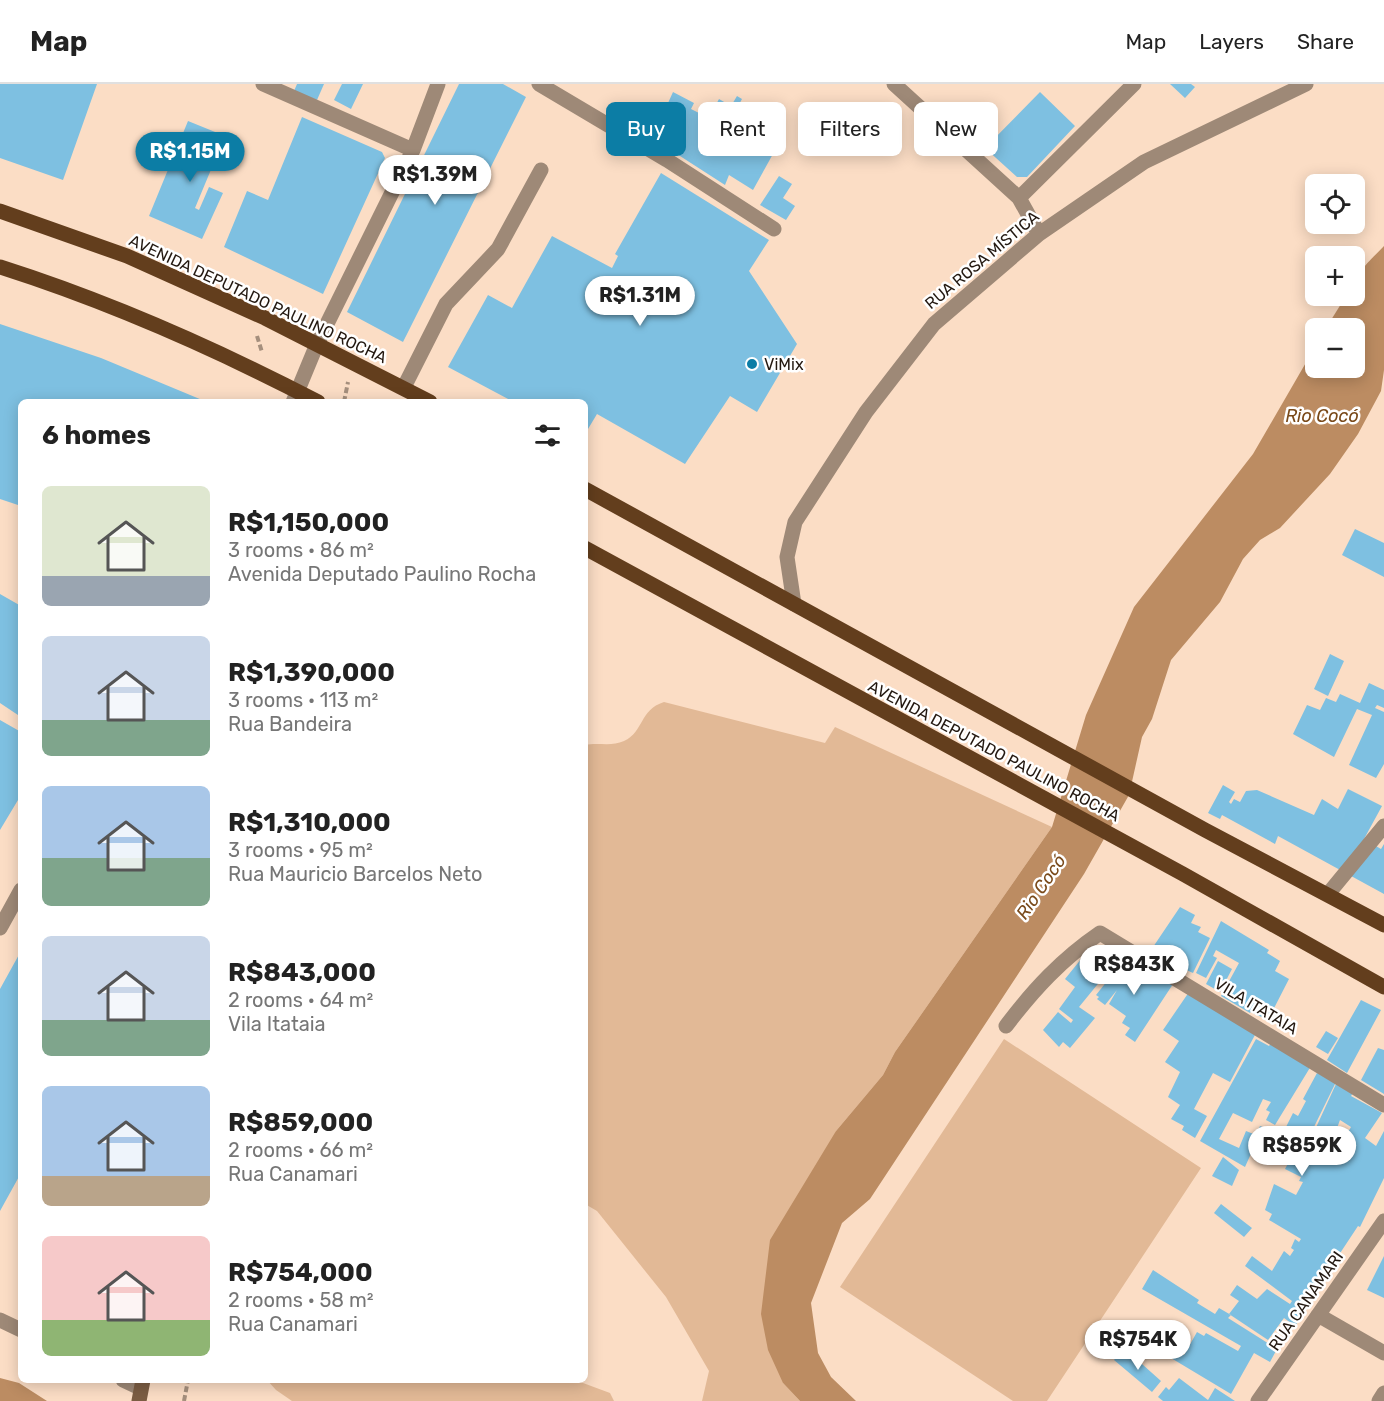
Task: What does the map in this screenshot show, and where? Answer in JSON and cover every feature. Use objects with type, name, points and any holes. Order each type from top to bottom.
[{"type":"main road","name":"AVENIDA DEPUTADO PAULINO ROCHA","points":[[0,211],[127,255],[317,344],[425,399]]},
{"type":"main road","points":[[0,267],[58,286],[147,321],[296,397]]},
{"type":"main road","name":"AVENIDA DEPUTADO PAULINO ROCHA","points":[[588,491],[1205,831],[1384,925]]},
{"type":"main road","name":"AVENIDA DEPUTADO PAULINO ROCHA","points":[[588,550],[1183,874],[1384,987]]},
{"type":"street","points":[[263,84],[413,150]]},
{"type":"street","points":[[296,397],[317,344],[413,150],[438,84]]},
{"type":"street","points":[[539,84],[667,160],[774,229]]},
{"type":"street","points":[[894,84],[1019,198],[1039,234]]},
{"type":"street","points":[[1019,198],[1134,84]]},
{"type":"street","name":"RUA ROSA MÍSTICA","points":[[794,604],[787,557],[795,522],[866,412],[934,324],[1039,234],[1144,162],[1306,84]]},
{"type":"street","points":[[404,387],[446,304],[498,249],[541,170]]},
{"type":"street","points":[[1328,894],[1384,826]]},
{"type":"street","points":[[0,928],[18,895]]},
{"type":"street","name":"VILA ITATAIA","points":[[1006,1026],[1042,981],[1068,955],[1100,933],[1384,1105]]},
{"type":"street","name":"RUA CANAMARI","points":[[1258,1401],[1384,1221]]},
{"type":"street","points":[[1318,1315],[1384,1353]]},
{"type":"street","points":[[0,1320],[18,1329]]},
{"type":"street","points":[[1379,1401],[1384,1393]]},
{"type":"path","points":[[345,399],[349,380]]},
{"type":"path","points":[[184,1401],[187,1383]]},
{"type":"shaded area","points":[[664,702],[825,743],[835,727],[1052,827],[895,1052],[883,1075],[836,1131],[783,1383],[800,1401],[702,1401],[709,1371],[666,1297],[597,1211],[588,1206],[588,745],[614,744],[624,741],[635,732],[650,710]]},
{"type":"shaded area","points":[[1004,1039],[1201,1168],[1047,1401],[1013,1401],[840,1287]]},
{"type":"shaded area","points":[[270,1383],[583,1383],[610,1393],[614,1401],[292,1401]]},
{"type":"water","name":"Rio Cocó","points":[[1384,246],[1384,370],[1381,391],[1358,434],[1330,474],[1280,528],[1260,540],[1243,559],[1220,602],[1171,660],[1152,719],[1142,737],[1129,795],[1084,874],[870,1199],[842,1223],[811,1303],[818,1353],[831,1377],[856,1401],[800,1401],[783,1383],[768,1350],[761,1314],[770,1240],[836,1131],[883,1075],[895,1052],[1052,827],[1086,715],[1134,607],[1253,454],[1305,364],[1305,378],[1365,378],[1365,318],[1332,318],[1340,306],[1365,306],[1365,267]]},
{"type":"water","points":[[0,1378],[19,1383],[47,1401],[0,1401]]},
{"type":"building","points":[[0,84],[97,84],[63,180],[0,158]]},
{"type":"building","points":[[297,84],[324,84],[317,100],[294,91]]},
{"type":"building","points":[[342,84],[363,84],[351,109],[334,100]]},
{"type":"building","points":[[459,84],[503,84],[526,97],[403,342],[347,312]]},
{"type":"building","points":[[1170,84],[1191,84],[1195,87],[1185,98]]},
{"type":"building","points":[[673,92],[694,103],[691,109],[698,112],[698,156],[772,156],[753,190],[729,175],[725,185],[680,156],[686,156],[686,102],[668,102]]},
{"type":"building","points":[[1040,92],[1075,126],[1027,177],[1017,177],[994,156],[998,156],[998,135]]},
{"type":"building","points":[[737,96],[742,99],[740,102],[733,102]]},
{"type":"building","points":[[302,117],[382,152],[385,158],[323,294],[224,247],[247,191],[268,200]]},
{"type":"building","points":[[188,121],[225,136],[195,208],[199,210],[209,187],[223,193],[202,239],[149,216]]},
{"type":"building","points":[[661,173],[769,240],[749,271],[797,344],[757,412],[730,396],[685,464],[597,414],[588,429],[588,399],[508,399],[448,367],[488,295],[512,308],[552,236],[612,268],[618,256],[615,254]]},
{"type":"building","points":[[779,176],[792,184],[783,198],[795,206],[786,220],[760,205]]},
{"type":"building","points":[[0,324],[101,358],[200,399],[18,399],[18,505],[0,499]]},
{"type":"building","points":[[1355,529],[1384,543],[1384,577],[1342,555]]},
{"type":"building","points":[[0,594],[18,604],[18,715],[0,703]]},
{"type":"building","points":[[1330,654],[1344,661],[1328,696],[1314,689]]},
{"type":"building","points":[[1369,683],[1384,690],[1384,708],[1377,705],[1375,708],[1384,712],[1384,764],[1376,778],[1349,765],[1372,715],[1357,709],[1334,757],[1293,734],[1307,705],[1320,710],[1326,698],[1336,702],[1340,694],[1360,703]]},
{"type":"building","points":[[0,720],[18,730],[18,800],[0,830]]},
{"type":"building","points":[[1223,785],[1235,792],[1229,802],[1231,804],[1234,799],[1240,802],[1246,791],[1257,790],[1314,815],[1322,799],[1338,809],[1348,789],[1382,806],[1364,839],[1381,849],[1384,844],[1384,894],[1278,836],[1275,844],[1222,815],[1220,819],[1208,813]]},
{"type":"building","points":[[1180,907],[1195,915],[1191,923],[1201,927],[1198,932],[1210,938],[1193,973],[1149,953]]},
{"type":"building","points":[[1221,921],[1269,950],[1267,953],[1280,961],[1275,971],[1289,979],[1268,1020],[1251,1012],[1257,1002],[1250,1013],[1221,996],[1239,963],[1216,950],[1213,956],[1217,958],[1206,978],[1196,973]]},
{"type":"building","points":[[1086,953],[1096,961],[1103,954],[1115,963],[1079,1007],[1095,1018],[1070,1048],[1063,1042],[1059,1047],[1043,1030],[1058,1012],[1071,1023],[1073,1020],[1059,1009],[1075,987],[1065,979]]},
{"type":"building","points":[[18,956],[18,1178],[0,1211],[0,989]]},
{"type":"building","points":[[1127,956],[1155,980],[1159,982],[1162,978],[1173,984],[1135,1042],[1125,1035],[1130,1028],[1122,1023],[1126,1016],[1109,1004],[1117,990],[1105,1005],[1097,999],[1099,997],[1096,995]]},
{"type":"building","points":[[1218,961],[1232,969],[1220,992],[1206,984]]},
{"type":"building","points":[[1189,992],[1256,1033],[1230,1082],[1213,1073],[1194,1109],[1207,1116],[1195,1138],[1182,1130],[1184,1126],[1171,1119],[1180,1105],[1168,1097],[1180,1072],[1165,1062],[1179,1041],[1163,1030]]},
{"type":"building","points":[[1361,1000],[1381,1010],[1347,1073],[1327,1060]]},
{"type":"building","points":[[1326,1031],[1338,1038],[1328,1054],[1316,1047]]},
{"type":"building","points":[[1256,1039],[1269,1046],[1272,1042],[1311,1066],[1275,1125],[1266,1120],[1270,1112],[1266,1110],[1271,1102],[1263,1099],[1252,1122],[1233,1113],[1219,1139],[1239,1148],[1246,1131],[1256,1135],[1260,1126],[1282,1135],[1293,1113],[1298,1116],[1306,1101],[1303,1099],[1317,1073],[1336,1082],[1312,1131],[1305,1128],[1298,1143],[1307,1147],[1336,1084],[1353,1093],[1351,1096],[1382,1113],[1365,1138],[1376,1146],[1384,1131],[1384,1178],[1360,1227],[1358,1226],[1323,1279],[1326,1281],[1295,1326],[1284,1318],[1268,1340],[1229,1314],[1239,1301],[1230,1295],[1237,1285],[1257,1299],[1267,1289],[1290,1304],[1292,1301],[1245,1266],[1252,1256],[1272,1271],[1284,1251],[1290,1256],[1294,1250],[1291,1248],[1295,1239],[1299,1242],[1301,1239],[1269,1220],[1272,1214],[1265,1210],[1274,1184],[1296,1195],[1303,1182],[1299,1181],[1301,1177],[1285,1169],[1293,1154],[1266,1141],[1262,1150],[1254,1147],[1245,1167],[1200,1141]],"holes":[[[1340,1120],[1351,1127],[1347,1134],[1337,1128]],[[1308,1150],[1314,1152],[1310,1161],[1304,1159]]]},
{"type":"building","points":[[1378,1048],[1384,1050],[1384,1094],[1361,1080]]},
{"type":"building","points":[[1223,1157],[1239,1170],[1232,1186],[1212,1176]]},
{"type":"building","points":[[1221,1204],[1252,1228],[1244,1237],[1214,1213]]},
{"type":"building","points":[[1384,1256],[1384,1298],[1367,1290]]},
{"type":"building","points":[[1153,1270],[1199,1300],[1197,1303],[1215,1314],[1219,1308],[1231,1315],[1228,1318],[1277,1349],[1270,1362],[1254,1353],[1231,1394],[1171,1358],[1175,1351],[1184,1355],[1197,1332],[1204,1336],[1206,1333],[1238,1351],[1241,1346],[1142,1289]]},
{"type":"building","points":[[1126,1331],[1137,1338],[1127,1353],[1119,1346]]},
{"type":"building","points":[[1121,1352],[1129,1358],[1133,1356],[1161,1381],[1152,1392],[1114,1360]]},
{"type":"building","points":[[1179,1378],[1208,1400],[1215,1388],[1235,1401],[1163,1401],[1158,1397],[1166,1387],[1169,1390]]},
{"type":"place","name":"ViMix","points":[[752,364]]}]
